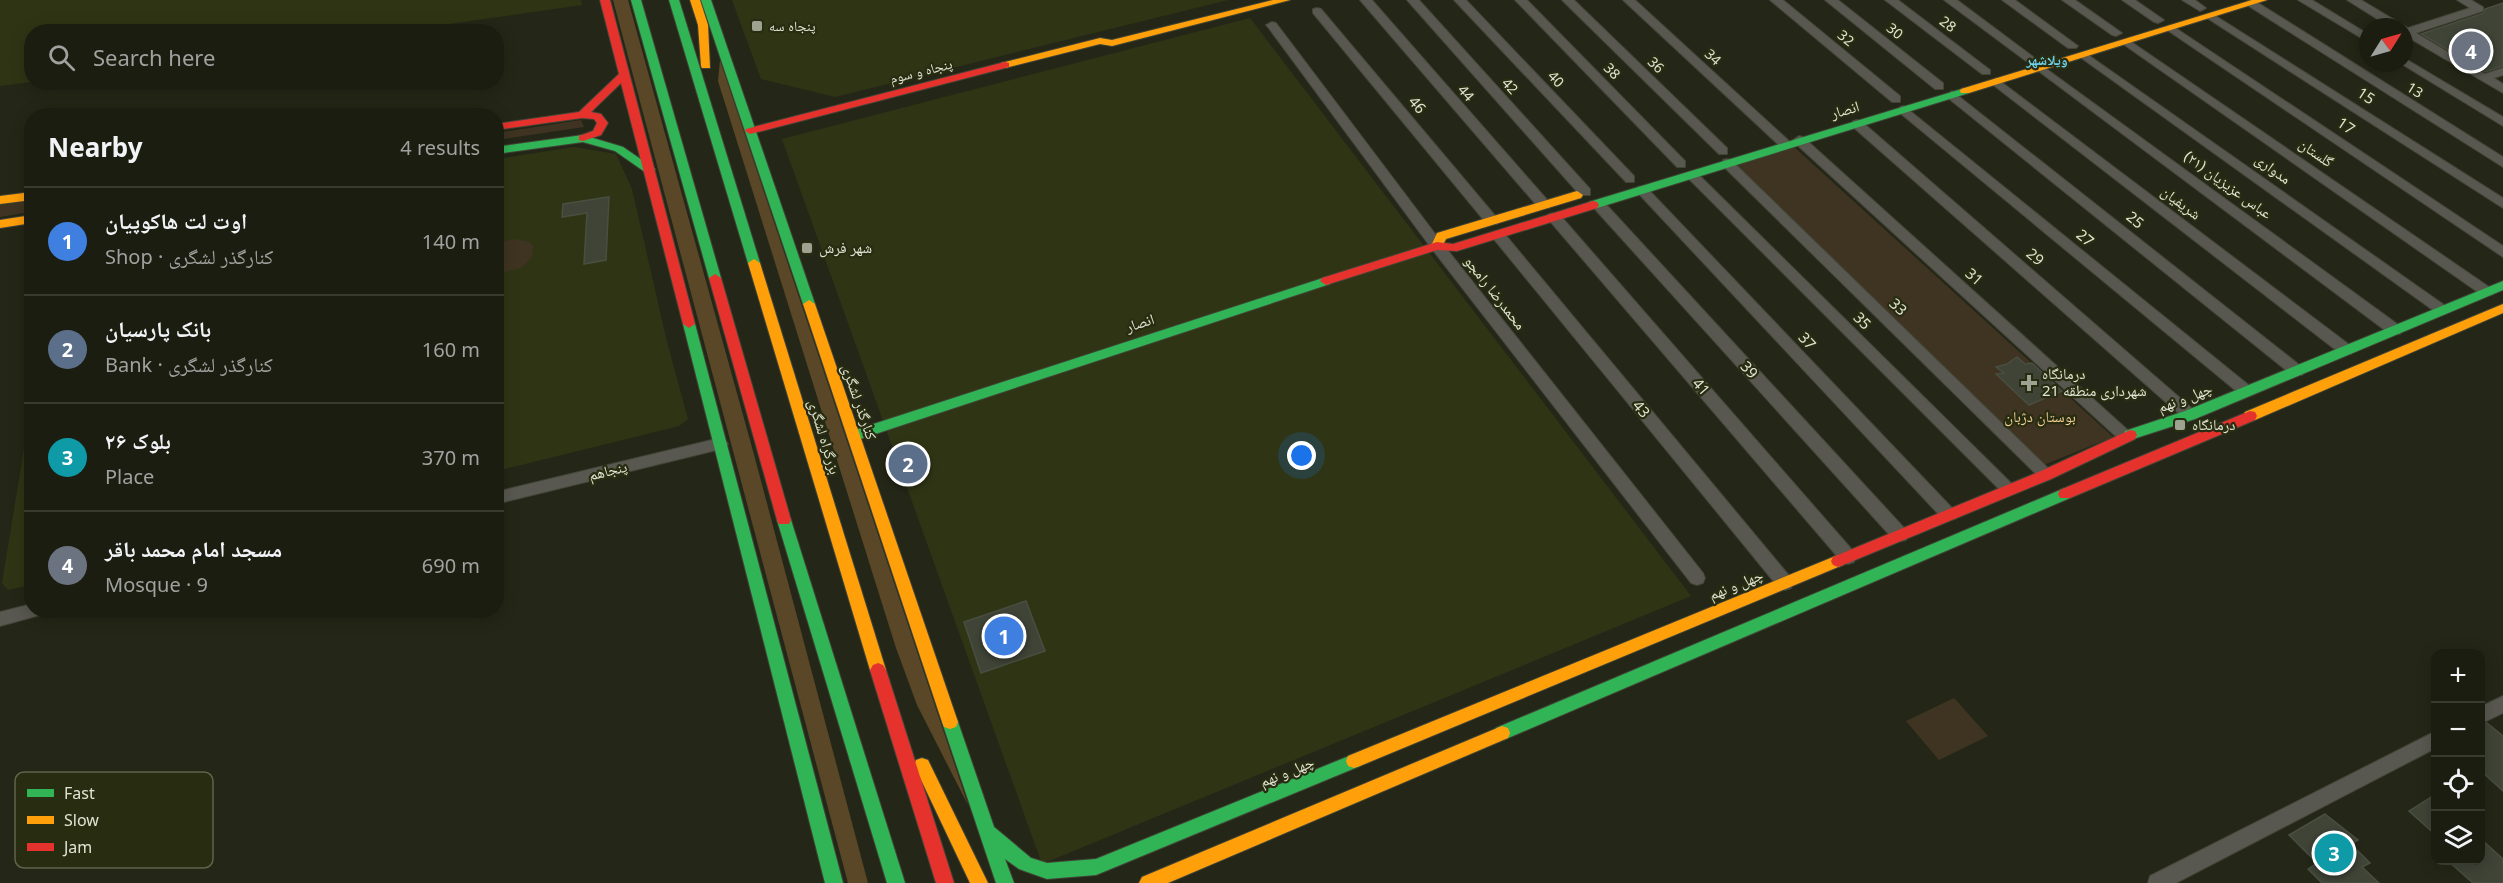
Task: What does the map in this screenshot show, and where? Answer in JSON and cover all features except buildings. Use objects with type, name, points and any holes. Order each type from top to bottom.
[{"type":"main road","points":[[605,0],[834,883]]},
{"type":"main road","points":[[636,0],[779,504],[896,883]]},
{"type":"main road","name":"بزرگراه لشگری","points":[[674,0],[945,883]]},
{"type":"main road","points":[[694,0],[703,25],[710,112]]},
{"type":"main road","name":"کنارگذر لشگری","points":[[706,0],[1005,883]]},
{"type":"main road","name":"پنجاه و سوم","points":[[1100,41],[1106,36],[1251,0]]},
{"type":"main road","name":"پنجاه و سوم","points":[[750,131],[1100,41],[1112,43],[1285,0]]},
{"type":"main road","name":"انصار","points":[[1495,228],[1544,205],[1681,164],[1725,157],[1900,104],[1952,95],[1991,77],[2035,63],[2072,46],[2171,28],[2226,0]]},
{"type":"main road","name":"انصار","points":[[2035,63],[2084,55],[2158,20],[2257,2]]},
{"type":"main road","points":[[582,115],[600,101],[625,74]]},
{"type":"main road","name":"انصار","points":[[1786,140],[1857,124],[1939,86],[1991,77]]},
{"type":"main road","points":[[504,127],[582,115],[597,116],[603,123],[597,132],[583,138],[504,150]]},
{"type":"main road","points":[[583,138],[620,149],[649,169]]},
{"type":"main road","name":"انصار","points":[[854,436],[1065,365],[1437,246],[1442,236],[1554,217],[1692,175],[1725,157]]},
{"type":"main road","points":[[0,200],[24,197]]},
{"type":"main road","points":[[0,224],[24,220]]},
{"type":"main road","name":"چهل و نهم","points":[[987,832],[1015,859],[1033,872],[1059,873],[1096,867],[2046,475],[2126,437],[2190,415],[2503,285]]},
{"type":"main road","points":[[1148,883],[2503,308]]},
{"type":"main road","points":[[880,677],[979,883]]},
{"type":"main road","points":[[1076,883],[1096,867]]},
{"type":"street","name":"44","points":[[1366,0],[1544,205]]},
{"type":"street","name":"42","points":[[1413,0],[1585,192]]},
{"type":"street","name":"40","points":[[1460,0],[1630,179]]},
{"type":"street","name":"38","points":[[1521,0],[1681,164]]},
{"type":"street","name":"36","points":[[1568,0],[1725,157]]},
{"type":"street","name":"34","points":[[1629,0],[1786,140]]},
{"type":"street","name":"32","points":[[1776,0],[1900,104]]},
{"type":"street","name":"30","points":[[1831,0],[1939,86]]},
{"type":"street","name":"28","points":[[1891,0],[1991,77]]},
{"type":"street","name":"عباس عزیزیان (۲۱)","points":[[1950,0],[2395,330]]},
{"type":"street","points":[[2008,0],[2072,46]]},
{"type":"street","name":"گلستان","points":[[2068,0],[2487,292]]},
{"type":"street","points":[[2128,0],[2158,20]]},
{"type":"street","name":"15","points":[[2188,0],[2503,204]]},
{"type":"street","points":[[2304,0],[2359,34]]},
{"type":"street","points":[[2353,0],[2383,18]]},
{"type":"street","points":[[2413,27],[2479,9],[2463,0]]},
{"type":"street","name":"13","points":[[2257,2],[2503,163]]},
{"type":"street","name":"46","points":[[1317,11],[1495,228]]},
{"type":"street","name":"محمدرضا رامجو","points":[[1272,26],[1437,246],[1697,578]]},
{"type":"street","name":"17","points":[[2171,28],[2503,252]]},
{"type":"street","points":[[2413,36],[2503,89]]},
{"type":"street","name":"مدواری","points":[[2084,55],[2442,310]]},
{"type":"street","points":[[2413,67],[2503,122]]},
{"type":"street","points":[[2484,78],[2503,71]]},
{"type":"street","name":"شریفیان","points":[[1991,77],[2346,350]]},
{"type":"street","name":"25","points":[[1952,95],[2296,371]]},
{"type":"street","name":"27","points":[[1900,104],[2246,392]]},
{"type":"street","name":"29","points":[[1857,124],[2190,415]]},
{"type":"street","name":"31","points":[[1786,140],[2126,437]]},
{"type":"street","name":"33","points":[[1725,157],[2046,475]]},
{"type":"street","name":"35","points":[[1692,175],[2009,490]]},
{"type":"street","name":"37","points":[[1642,190],[1948,515]]},
{"type":"street","name":"39","points":[[1598,204],[1900,535]]},
{"type":"street","name":"41","points":[[1554,217],[1848,557]]},
{"type":"street","name":"43","points":[[1495,228],[1785,583]]},
{"type":"street","name":"پنجاهم","points":[[504,496],[720,444]]},
{"type":"street","points":[[0,619],[24,613]]},
{"type":"street","points":[[2485,714],[2503,704]]},
{"type":"street","points":[[2157,883],[2431,742]]},
{"type":"shaded area","points":[[0,0],[581,0],[582,5],[449,24],[24,24],[24,83],[0,86]]},
{"type":"shaded area","points":[[613,0],[628,0],[753,451],[868,883],[848,883]]},
{"type":"shaded area","points":[[732,0],[1228,0],[835,97],[761,79]]},
{"type":"shaded area","points":[[1250,18],[1691,596],[1042,864],[782,139]]},
{"type":"shaded area","points":[[720,60],[968,805],[917,705],[896,648],[718,81]]},
{"type":"shaded area","points":[[574,147],[616,154],[632,189],[667,342],[688,419],[679,426],[504,469],[504,158]]},
{"type":"shaded area","points":[[24,449],[24,587],[8,590],[2,583]]},
{"type":"green space","points":[[581,120],[584,127],[504,139],[504,132]]},
{"type":"green space","name":"بوستان دژبان","points":[[1794,147],[2113,437],[2041,466],[1734,165]]},
{"type":"green space","points":[[24,202],[24,213],[0,217],[0,205]]},
{"type":"green space","points":[[514,239],[529,242],[533,246],[532,257],[521,268],[504,272],[504,241]]},
{"type":"green space","points":[[1954,698],[1988,736],[1939,760],[1906,721]]},
{"type":"traffic: fast","points":[[636,0],[715,278]]},
{"type":"traffic: fast","points":[[674,0],[754,263]]},
{"type":"traffic: fast","points":[[706,0],[809,304]]},
{"type":"traffic: fast","points":[[1593,205],[1965,91]]},
{"type":"traffic: fast","points":[[504,150],[583,138],[619,149],[649,169]]},
{"type":"traffic: fast","points":[[854,436],[1326,281]]},
{"type":"traffic: fast","points":[[2130,435],[2190,415],[2503,285]]},
{"type":"traffic: fast","points":[[689,324],[834,883]]},
{"type":"traffic: fast","points":[[1502,733],[2065,494]]},
{"type":"traffic: fast","points":[[784,520],[896,883]]},
{"type":"traffic: fast","points":[[950,722],[1005,883]]},
{"type":"traffic: fast","points":[[988,832],[1014,856],[1036,869],[1061,872],[1096,867],[1354,761]]},
{"type":"traffic: slow","points":[[695,0],[703,25],[706,66]]},
{"type":"traffic: slow","points":[[1005,65],[1100,41],[1112,43],[1285,0]]},
{"type":"traffic: slow","points":[[1965,91],[2262,0]]},
{"type":"traffic: slow","points":[[1437,246],[1441,236],[1577,195]]},
{"type":"traffic: slow","points":[[0,200],[24,197]]},
{"type":"traffic: slow","points":[[0,224],[24,220]]},
{"type":"traffic: slow","points":[[754,263],[878,670]]},
{"type":"traffic: slow","points":[[809,304],[950,722]]},
{"type":"traffic: slow","points":[[2250,416],[2503,308]]},
{"type":"traffic: slow","points":[[1354,761],[1838,561]]},
{"type":"traffic: slow","points":[[1148,883],[1502,733]]},
{"type":"traffic: slow","points":[[922,765],[979,883]]},
{"type":"traffic: jam","points":[[605,0],[689,324]]},
{"type":"traffic: jam","points":[[750,131],[1005,65]]},
{"type":"traffic: jam","points":[[582,115],[625,74]]},
{"type":"traffic: jam","points":[[504,126],[582,115],[597,116],[603,123],[597,133],[583,138]]},
{"type":"traffic: jam","points":[[1326,281],[1437,246],[1453,248],[1593,205]]},
{"type":"traffic: jam","points":[[715,278],[784,520]]},
{"type":"traffic: jam","points":[[2065,494],[2250,416]]},
{"type":"traffic: jam","points":[[1838,561],[2046,475],[2130,435]]},
{"type":"traffic: jam","points":[[878,670],[945,883]]},
{"type":"place","name":"پنجاه سه","points":[[757,26]]},
{"type":"place","name":"مسجد امام محمد باقر","points":[[2471,51]]},
{"type":"place","name":"شهر فرش","points":[[807,248]]},
{"type":"place","name":"درمانگاه شهرداری منطقه 21","points":[[2029,383]]},
{"type":"place","name":"درمانگاه","points":[[2180,425]]},
{"type":"place","name":"بانک پارسیان","points":[[908,464]]},
{"type":"place","name":"اوت لت هاکوپیان","points":[[1004,636]]},
{"type":"place","name":"بلوک ۲۶","points":[[2334,853]]},
{"type":"district","name":"ویلاشهر","points":[[2047,60]]}]
